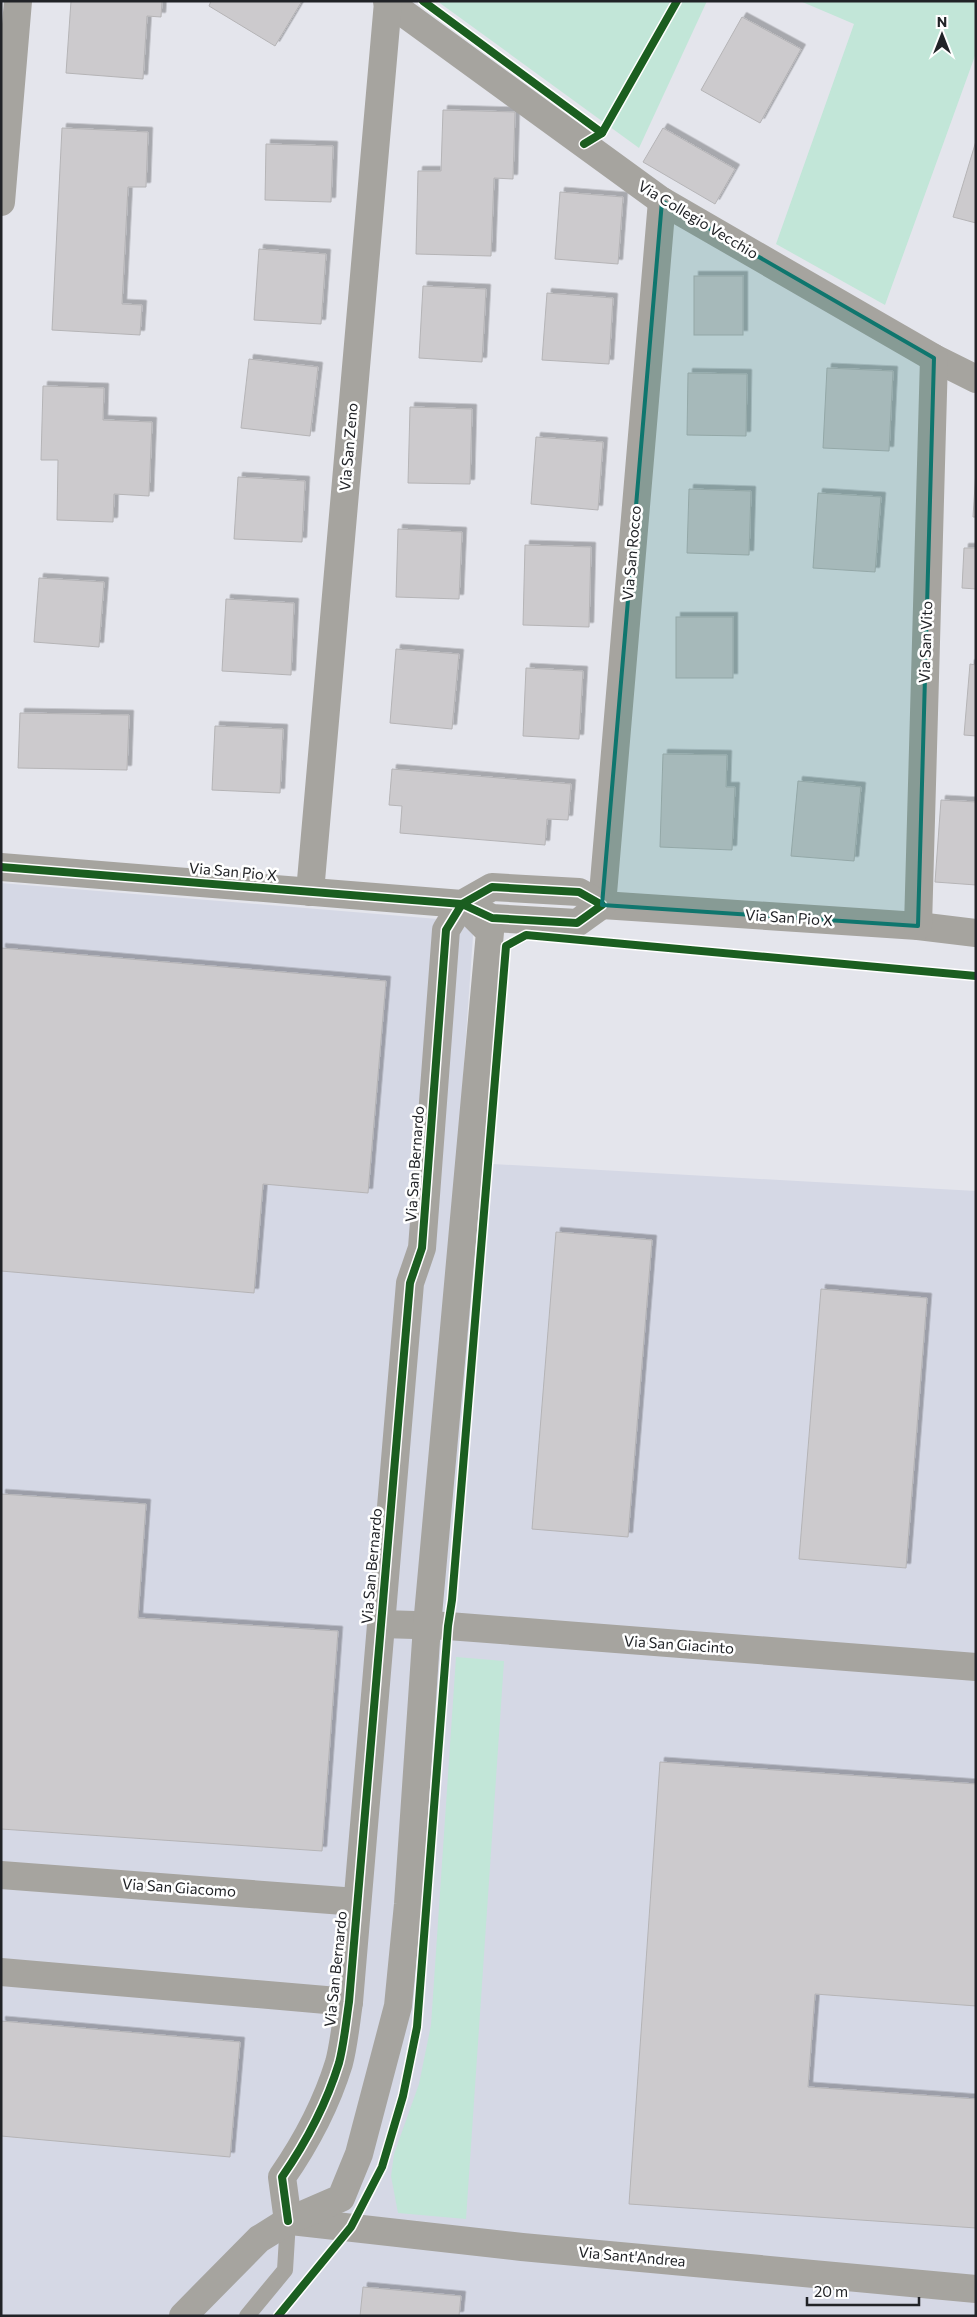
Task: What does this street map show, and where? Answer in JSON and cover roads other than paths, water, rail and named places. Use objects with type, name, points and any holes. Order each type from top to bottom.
[{"type":"street","points":[[1,202],[18,1]]},
{"type":"street","name":"Via Collegio Vecchio","points":[[387,2],[662,201],[934,358],[976,379]]},
{"type":"street","name":"Via San Zeno","points":[[310,892],[387,2]]},
{"type":"street","name":"Via San Rocco","points":[[602,905],[662,201]]},
{"type":"street","name":"Via San Vito","points":[[918,926],[934,358]]},
{"type":"street","name":"Via San Pio X","points":[[1,867],[462,904],[492,918],[577,923],[602,905],[918,926],[976,933]]},
{"type":"street","points":[[183,2316],[259,2239],[288,2221],[341,2198],[359,2154],[398,2006],[408,1904],[426,1626],[490,932],[462,904]]},
{"type":"street","name":"Via San Bernardo","points":[[288,2221],[282,2177],[307,2140],[319,2117],[339,2062],[349,2002],[410,1283],[422,1248],[446,930],[462,904]]},
{"type":"street","name":"Via San Giacinto","points":[[381,1624],[976,1668]]},
{"type":"street","name":"Via San Giacomo","points":[[1,1875],[357,1902]]},
{"type":"street","points":[[1,1972],[349,2002]]},
{"type":"street","name":"Via Sant'Andrea","points":[[288,2221],[522,2247],[976,2289]]},
{"type":"lane","name":"Via San Bernardo","points":[[247,2316],[285,2270],[288,2221]]}]
